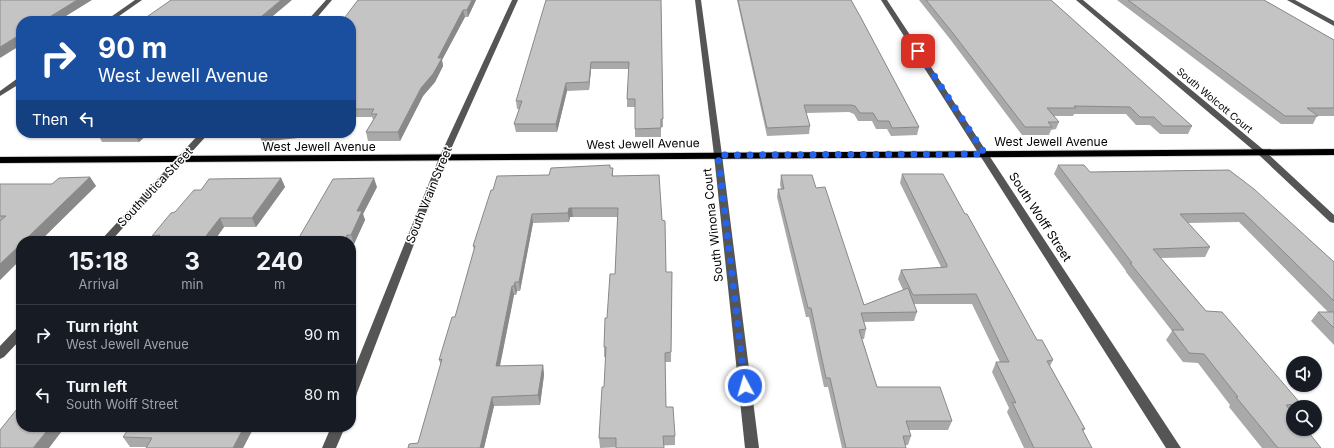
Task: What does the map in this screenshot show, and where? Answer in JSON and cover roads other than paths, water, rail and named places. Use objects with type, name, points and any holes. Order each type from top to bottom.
[{"type":"main road","name":"West Jewell Avenue","points":[[0,160],[1334,152]]},
{"type":"street","points":[[115,16],[139,0]]},
{"type":"street","points":[[315,16],[329,0]]},
{"type":"street","name":"South Vrain Street","points":[[356,380],[443,158],[515,0]]},
{"type":"street","name":"South Winona Court","points":[[698,0],[718,155],[752,448]]},
{"type":"street","name":"South Wolff Street","points":[[884,0],[1174,448]]},
{"type":"street","name":"South Wolcott Court","points":[[1079,0],[1262,153],[1334,220]]},
{"type":"street","points":[[1290,0],[1334,24]]},
{"type":"street","points":[[0,94],[16,83]]},
{"type":"street","name":"South Utica Street","points":[[110,236],[200,138]]},
{"type":"street","points":[[0,354],[16,336]]},
{"type":"street","points":[[330,448],[336,432]]}]
